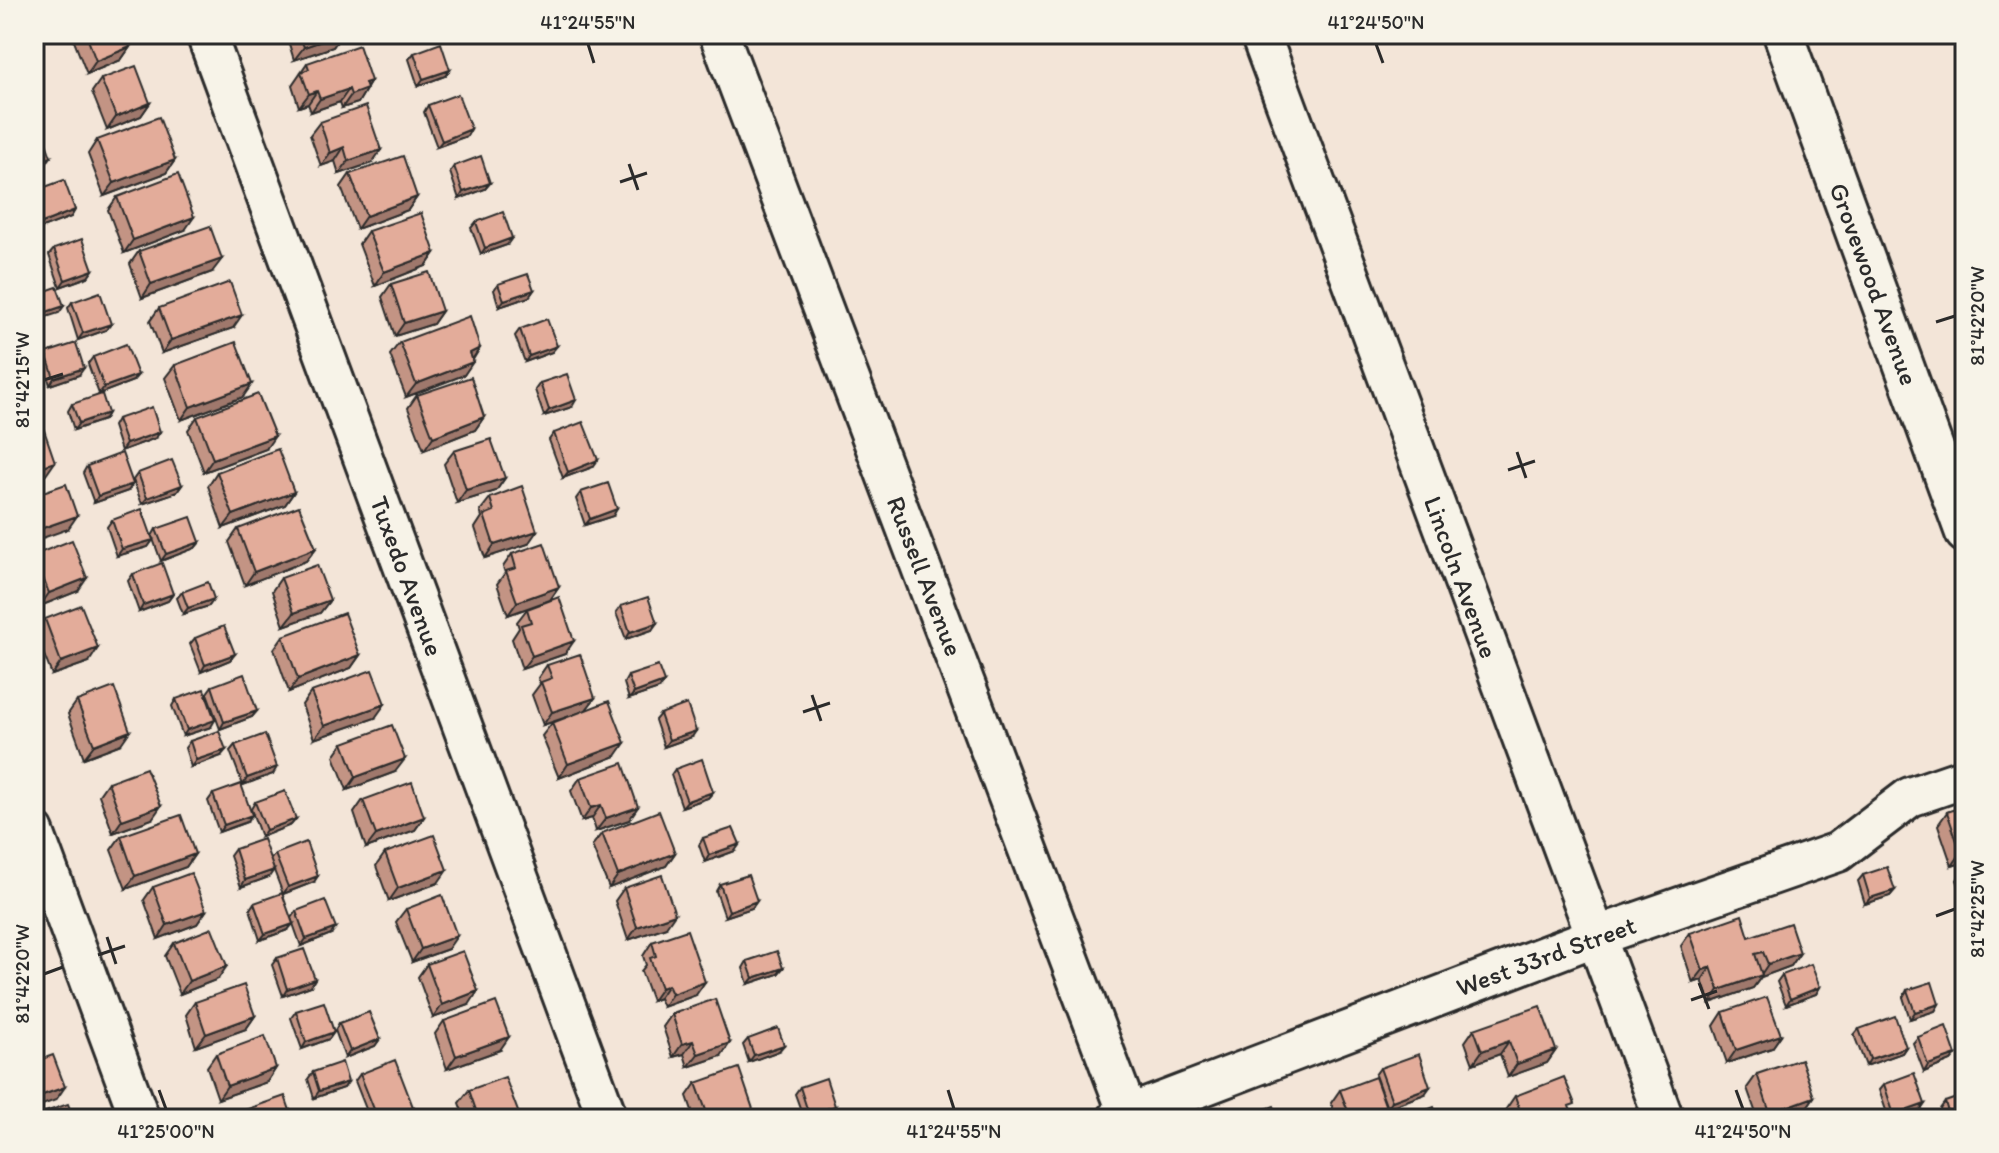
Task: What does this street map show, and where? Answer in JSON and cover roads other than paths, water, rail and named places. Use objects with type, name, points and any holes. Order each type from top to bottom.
[{"type":"street","name":"Tuxedo Avenue","points":[[206,34],[608,1119]]},
{"type":"street","name":"Russell Avenue","points":[[719,34],[1125,1118]]},
{"type":"street","name":"Lincoln Avenue","points":[[1260,34],[1664,1119]]},
{"type":"street","name":"Grovewood Avenue","points":[[1783,34],[1965,533]]},
{"type":"street","name":"West 33rd Street","points":[[1125,1118],[1594,937],[1838,852],[1910,797],[1965,778]]},
{"type":"street","points":[[34,832],[140,1119]]}]
